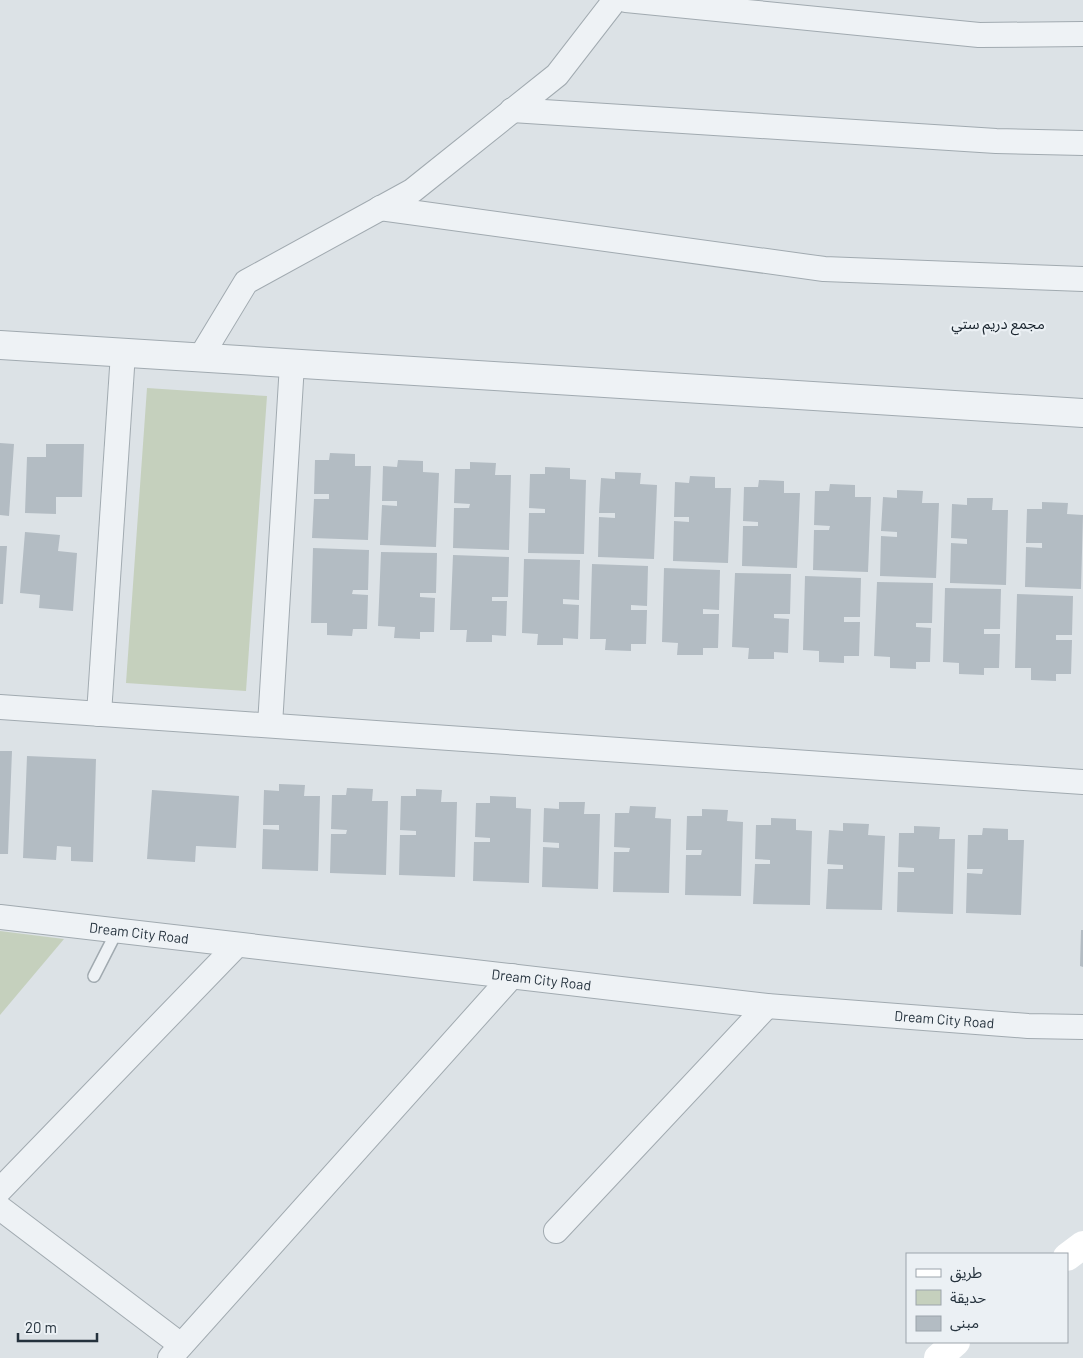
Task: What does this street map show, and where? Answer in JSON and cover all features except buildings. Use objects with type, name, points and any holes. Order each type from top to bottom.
[{"type":"main road","points":[[1068,1256],[1083,1245]]},
{"type":"main road","points":[[938,1358],[955,1343]]},
{"type":"street","points":[[200,358],[246,282],[412,190],[557,75],[615,0]]},
{"type":"street","points":[[626,0],[979,35],[1083,34]]},
{"type":"street","points":[[512,110],[996,141],[1083,143]]},
{"type":"street","points":[[380,208],[824,270],[1083,279]]},
{"type":"street","points":[[0,345],[1083,413]]},
{"type":"street","points":[[99,714],[123,353]]},
{"type":"street","points":[[270,725],[292,364]]},
{"type":"street","points":[[0,707],[1083,782]]},
{"type":"street","name":"Dream City Road","points":[[0,917],[767,1006],[1028,1026],[1083,1028]]},
{"type":"street","points":[[0,1190],[237,945]]},
{"type":"street","points":[[0,1208],[176,1352],[512,976]]},
{"type":"street","points":[[556,1231],[767,1006]]},
{"type":"lane","points":[[94,976],[117,931]]},
{"type":"green space","points":[[147,388],[267,396],[246,691],[126,683]]},
{"type":"green space","points":[[0,931],[64,939],[0,1015]]},
{"type":"district","name":"مجمع دريم ستي","points":[[998,324]]}]
